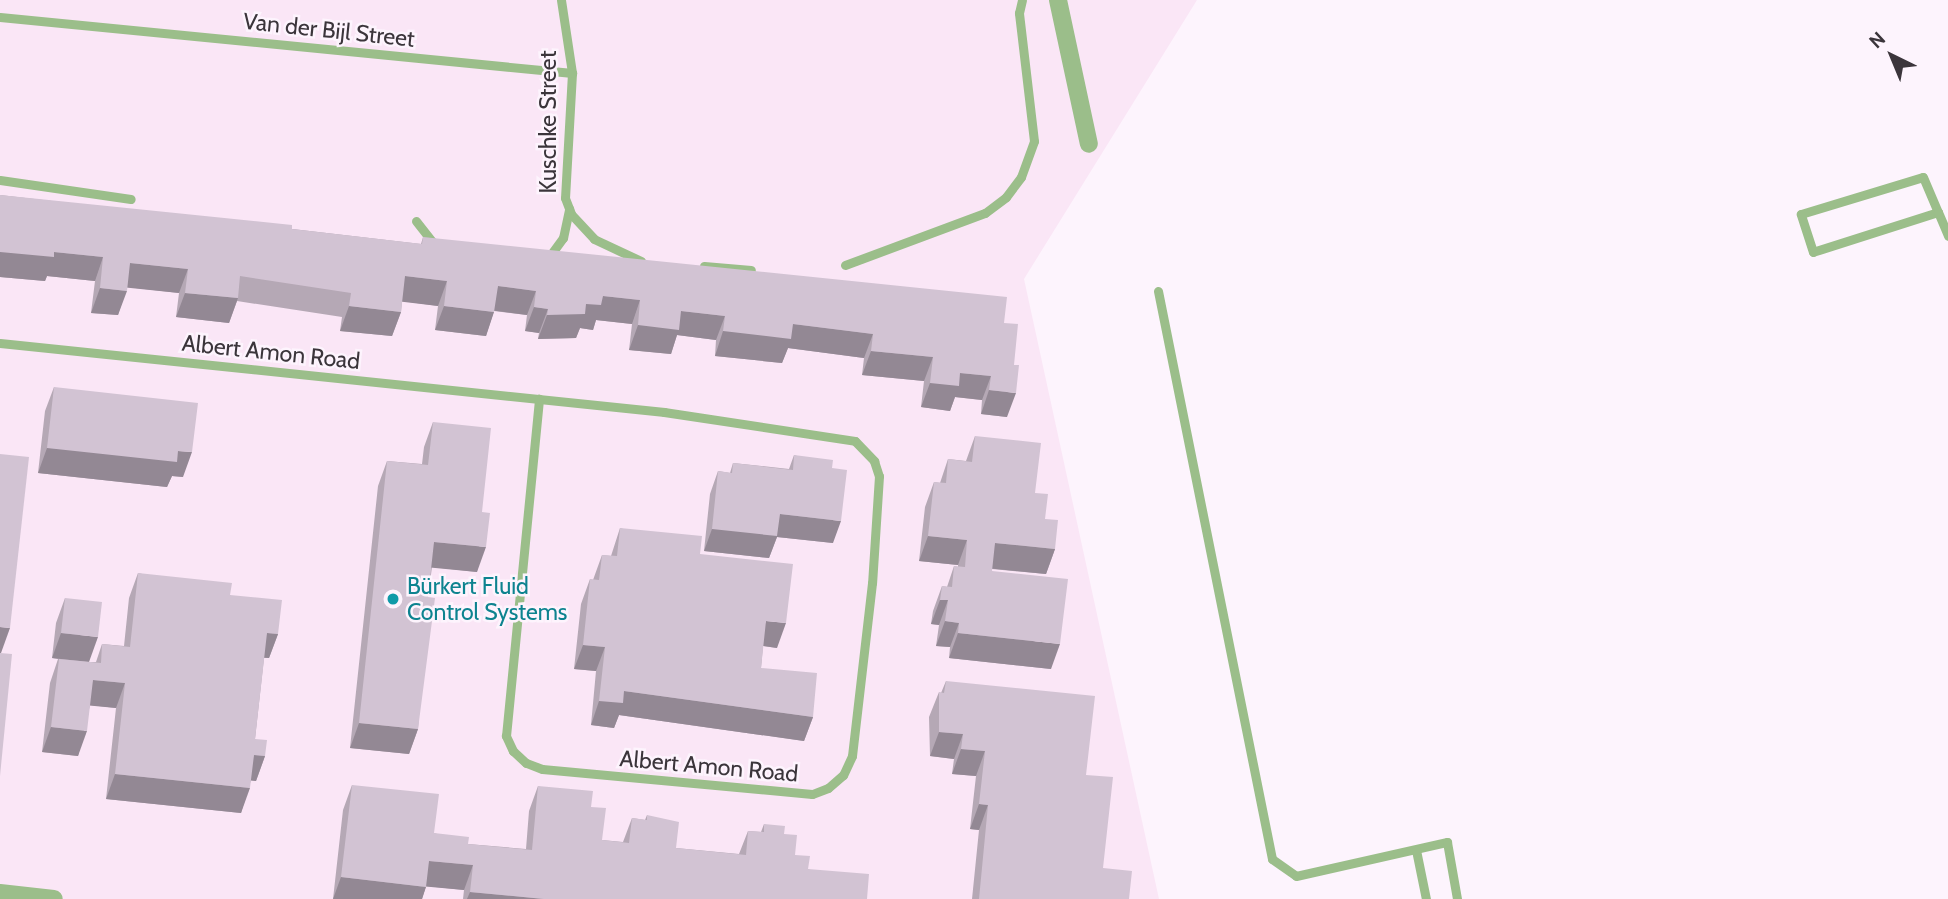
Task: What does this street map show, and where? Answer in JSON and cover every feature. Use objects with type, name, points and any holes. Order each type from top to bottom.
[{"type":"street","points":[[1058,0],[1089,144]]},
{"type":"street","points":[[0,893],[54,899]]},
{"type":"lane","name":"Kuschke Street","points":[[561,0],[572,73],[565,198],[569,209],[594,239],[628,258],[649,262]]},
{"type":"lane","points":[[845,265],[985,213],[1021,177],[1034,141],[1019,13],[1022,0]]},
{"type":"lane","name":"Van der Bijl Street","points":[[0,17],[572,73]]},
{"type":"lane","points":[[1938,212],[1813,252],[1801,214],[1923,177],[1938,212],[1948,236]]},
{"type":"lane","points":[[0,180],[131,199]]},
{"type":"lane","points":[[534,263],[556,254],[569,209]]},
{"type":"lane","points":[[416,220],[431,244],[444,247]]},
{"type":"lane","points":[[687,265],[751,270]]},
{"type":"lane","points":[[1158,291],[1272,859],[1296,876],[1447,842],[1457,899]]},
{"type":"lane","name":"Albert Amon Road","points":[[0,343],[539,399],[841,436],[866,450],[879,476],[862,683],[852,756],[843,775],[828,788],[812,794],[542,769],[526,763],[513,751],[506,736],[539,399]]},
{"type":"lane","points":[[1416,850],[1426,899]]},
{"type":"shaded area","points":[[0,0],[1197,0],[1024,279],[1159,899],[0,899]]},
{"type":"building","points":[[0,195],[292,225],[292,229],[422,244],[423,237],[1007,297],[1004,323],[1018,324],[1014,365],[1019,365],[1016,393],[989,390],[991,376],[960,373],[959,386],[930,383],[933,357],[871,351],[873,334],[793,324],[791,339],[723,331],[725,316],[681,311],[679,330],[638,325],[640,300],[603,296],[601,305],[586,304],[585,314],[547,315],[548,309],[534,307],[536,291],[498,286],[494,312],[444,306],[447,281],[405,276],[401,312],[349,306],[351,293],[240,276],[238,298],[185,293],[188,269],[130,263],[127,291],[100,288],[103,257],[54,252],[54,257],[0,252]]},
{"type":"building","points":[[54,387],[198,403],[192,452],[178,451],[177,462],[47,448]]},
{"type":"building","points":[[433,422],[491,428],[482,512],[490,513],[486,547],[434,542],[428,597],[435,598],[418,729],[359,723],[387,461],[428,465]]},
{"type":"building","points":[[975,436],[1041,443],[1035,493],[1048,494],[1045,519],[1058,520],[1055,549],[995,543],[992,571],[1068,579],[1060,644],[958,633],[959,623],[945,621],[948,600],[940,600],[942,586],[952,587],[954,566],[965,567],[967,540],[928,536],[934,482],[946,483],[948,459],[972,462]]},
{"type":"building","points":[[0,454],[29,457],[10,628],[0,627]]},
{"type":"building","points":[[794,455],[833,460],[832,468],[847,470],[841,521],[780,514],[777,536],[712,529],[718,471],[732,473],[733,463],[793,470]]},
{"type":"building","points":[[620,528],[702,536],[700,554],[793,564],[786,623],[766,621],[761,668],[817,673],[813,717],[624,691],[623,703],[599,701],[605,647],[583,645],[590,579],[599,580],[602,555],[617,556]]},
{"type":"building","points":[[138,573],[232,583],[230,595],[282,600],[278,634],[267,633],[255,739],[267,740],[265,756],[254,755],[250,788],[115,774],[125,683],[93,680],[87,731],[51,727],[59,659],[101,663],[102,644],[130,647]]},
{"type":"building","points":[[65,598],[102,602],[98,637],[61,633]]},
{"type":"building","points":[[0,653],[12,654],[0,776]]},
{"type":"building","points":[[946,681],[1095,696],[1086,775],[1113,777],[1103,868],[1132,871],[1129,899],[979,899],[988,805],[979,804],[985,751],[961,749],[963,734],[939,732],[939,692],[944,693]]},
{"type":"building","points":[[352,785],[439,794],[434,833],[469,837],[468,844],[532,850],[538,786],[593,791],[591,807],[606,808],[602,840],[629,843],[632,818],[647,820],[647,815],[679,822],[676,848],[746,855],[748,831],[764,832],[764,824],[785,826],[784,834],[797,835],[795,855],[810,856],[808,869],[869,874],[867,899],[544,899],[470,892],[473,865],[429,861],[426,887],[341,877]]},
{"type":"place","name":"Bürkert Fluid Control Systems","points":[[393,599]]}]
